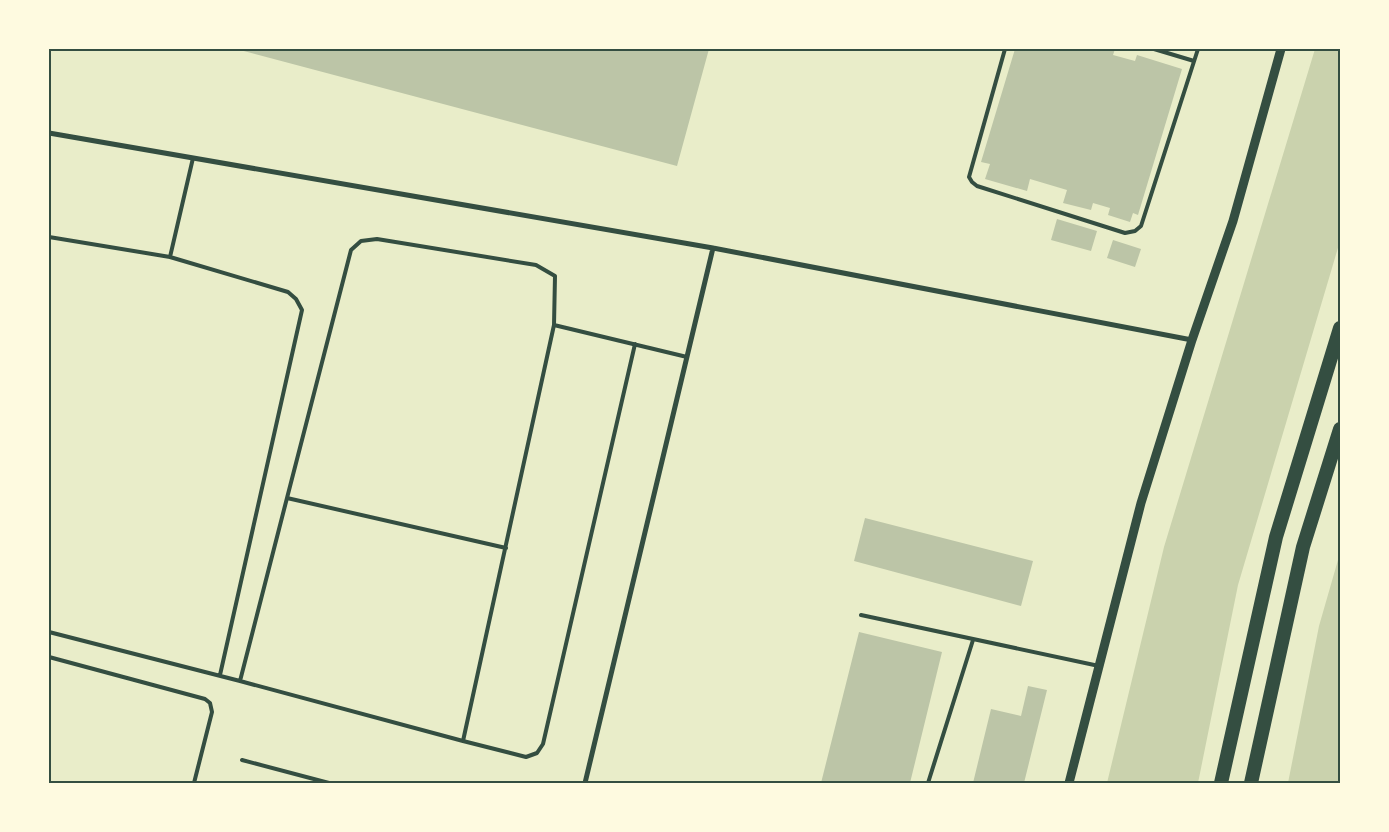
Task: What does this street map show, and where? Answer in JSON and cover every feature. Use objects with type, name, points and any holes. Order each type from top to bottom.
[{"type":"highway","points":[[1221,783],[1276,537],[1340,328]]},
{"type":"highway","points":[[1251,783],[1303,547],[1340,429]]},
{"type":"street","points":[[1069,783],[1140,508],[1192,340],[1233,221],[1281,49]]},
{"type":"street","points":[[49,133],[714,248],[1192,340]]},
{"type":"street","points":[[585,783],[714,248]]},
{"type":"lane","points":[[1005,49],[970,177],[972,182],[977,186],[1125,233],[1141,226],[1198,49]]},
{"type":"lane","points":[[1154,49],[1194,61]]},
{"type":"lane","points":[[170,257],[193,158]]},
{"type":"lane","points":[[49,237],[170,257],[288,292],[296,298],[302,310],[220,676]]},
{"type":"lane","points":[[240,681],[351,250],[360,241],[377,239],[536,266],[555,276],[554,325],[463,741]]},
{"type":"lane","points":[[554,325],[687,357]]},
{"type":"lane","points":[[49,632],[526,757],[538,753],[543,744],[634,344]]},
{"type":"lane","points":[[287,498],[506,548]]},
{"type":"lane","points":[[861,615],[1099,666]]},
{"type":"lane","points":[[928,783],[973,640]]},
{"type":"lane","points":[[49,657],[205,699],[210,703],[212,712],[194,783]]},
{"type":"lane","points":[[242,760],[329,783]]},
{"type":"green space","points":[[1315,49],[1340,49],[1340,241],[1238,585],[1198,783],[1107,783],[1164,547]]},
{"type":"green space","points":[[1340,553],[1340,783],[1288,783],[1319,626]]},
{"type":"building","points":[[236,49],[709,49],[677,166]]},
{"type":"building","points":[[1015,49],[1115,49],[1113,55],[1135,61],[1137,55],[1182,69],[1138,215],[1133,213],[1130,222],[1108,215],[1110,208],[1093,203],[1091,210],[1063,203],[1067,190],[1030,179],[1027,191],[985,179],[990,164],[981,162]]},
{"type":"building","points":[[1057,219],[1097,231],[1091,251],[1051,240]]},
{"type":"building","points":[[1113,240],[1141,249],[1135,267],[1107,258]]},
{"type":"building","points":[[865,518],[1033,561],[1021,606],[854,561]]},
{"type":"building","points":[[859,632],[942,652],[910,783],[821,783]]},
{"type":"building","points":[[1028,686],[1047,690],[1024,783],[973,783],[991,709],[1021,716]]}]
